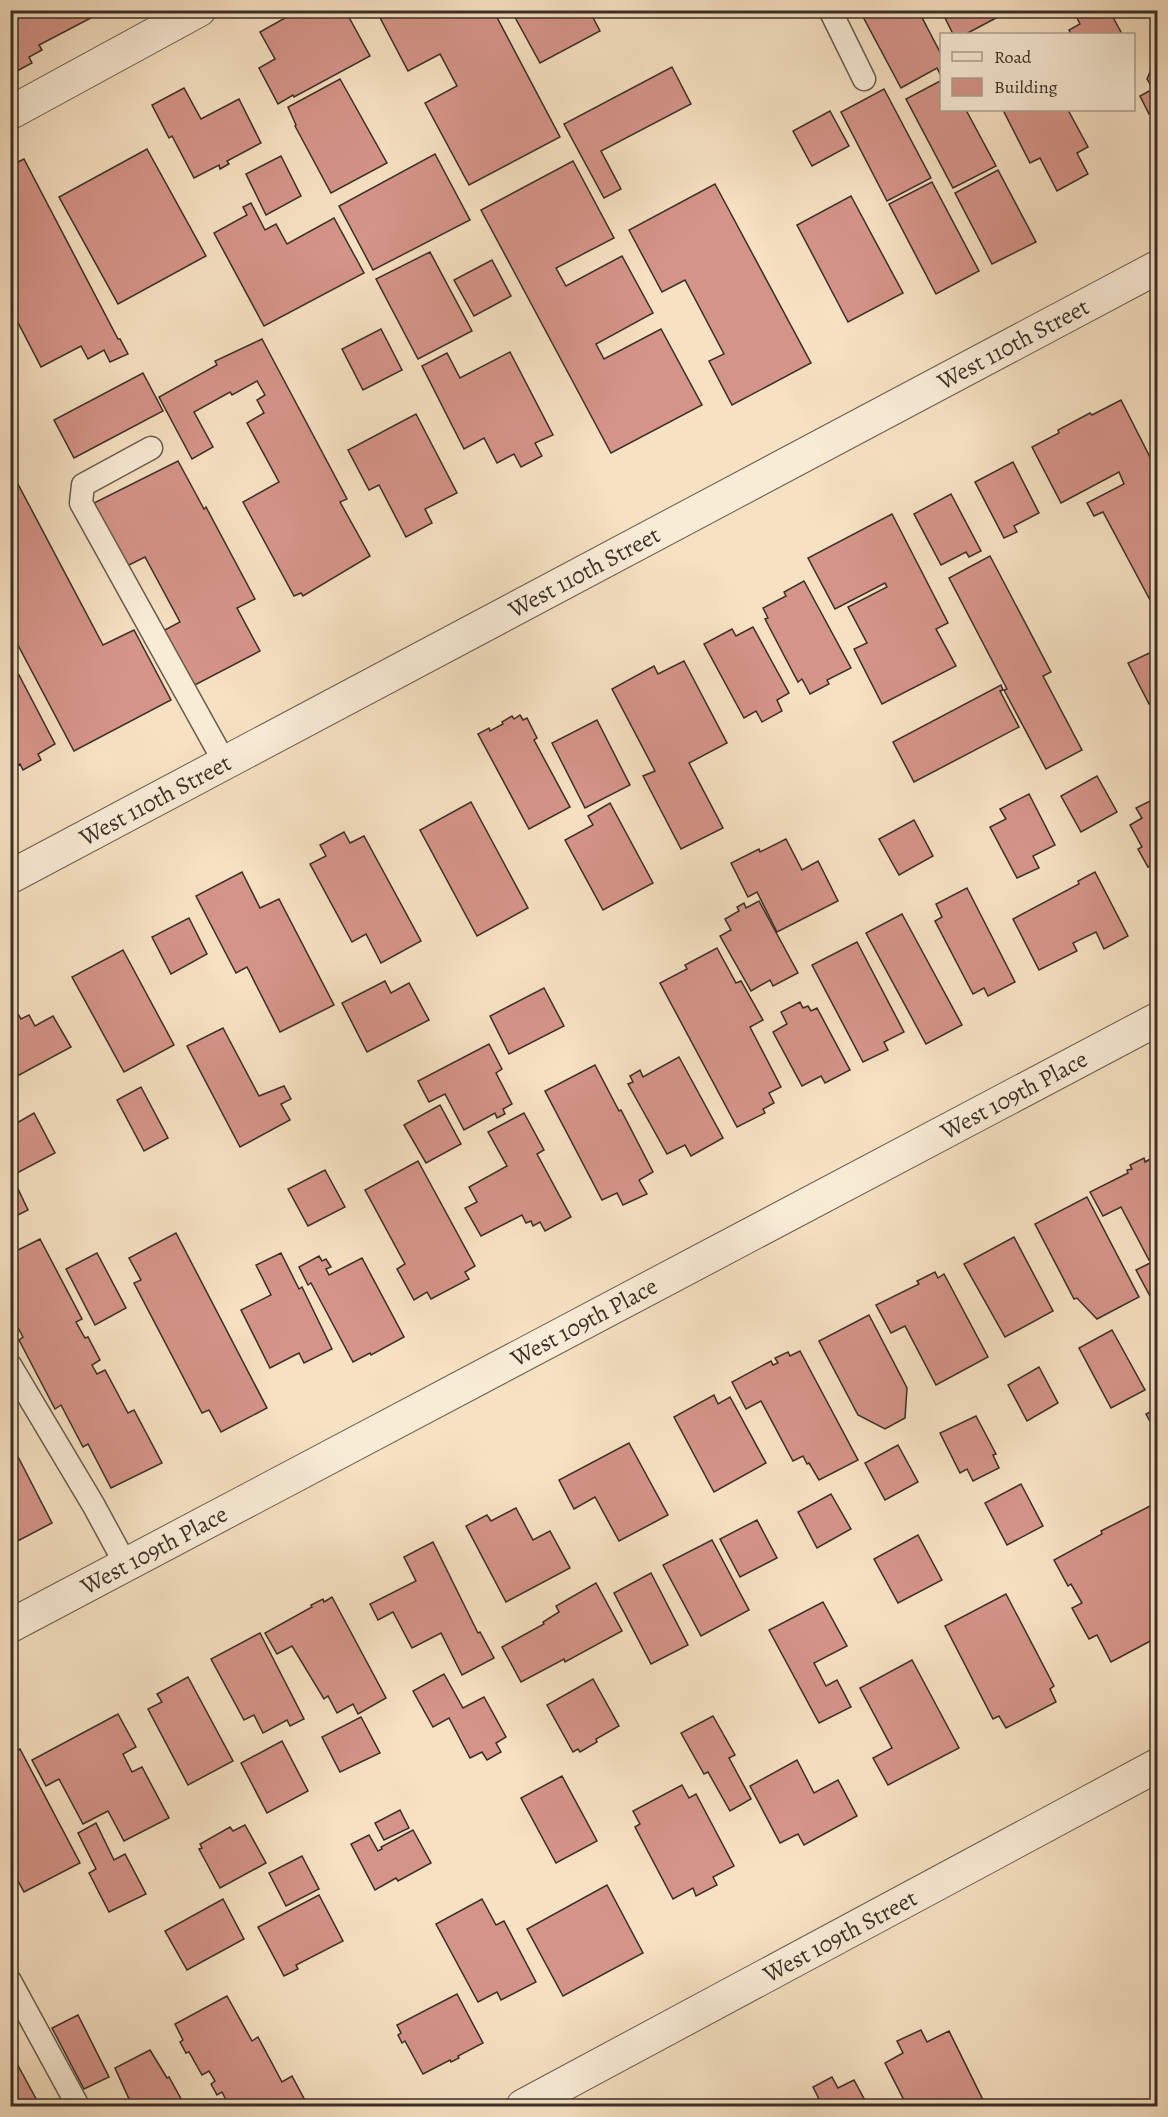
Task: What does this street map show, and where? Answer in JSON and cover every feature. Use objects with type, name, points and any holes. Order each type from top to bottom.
[{"type":"street","points":[[10,113],[200,10]]},
{"type":"street","name":"West 110th Street","points":[[10,877],[1158,267]]},
{"type":"street","name":"West 109th Place","points":[[10,1626],[1158,1019]]},
{"type":"street","name":"West 109th Street","points":[[523,2106],[1158,1765]]},
{"type":"lane","points":[[830,10],[864,79]]},
{"type":"lane","points":[[151,448],[83,485],[81,503],[225,763]]},
{"type":"lane","points":[[10,1365],[94,1506],[126,1565]]},
{"type":"lane","points":[[10,1981],[78,2106]]},
{"type":"building","points":[[10,10],[106,10],[39,45],[42,50],[29,57],[32,63],[17,71],[15,67],[10,69]]},
{"type":"building","points":[[299,10],[345,10],[370,56],[278,104],[259,68],[275,59],[260,32]]},
{"type":"building","points":[[376,10],[493,10],[560,137],[469,185],[425,103],[457,86],[440,54],[408,71]]},
{"type":"building","points":[[511,10],[589,10],[600,31],[540,63]]},
{"type":"building","points":[[869,10],[918,10],[940,52],[940,74],[937,68],[901,88],[862,15]]},
{"type":"building","points":[[941,10],[1011,10],[968,33],[952,33]]},
{"type":"building","points":[[1073,10],[1109,10],[1121,33],[1070,33],[1069,30],[1080,24]]},
{"type":"building","points":[[1158,63],[1158,115],[1155,111],[1149,114],[1140,96],[1153,89],[1147,79],[1153,65]]},
{"type":"building","points":[[672,67],[691,104],[601,151],[621,189],[604,198],[564,124]]},
{"type":"building","points":[[340,79],[387,163],[331,193],[295,126],[288,107]]},
{"type":"building","points":[[940,81],[940,111],[967,111],[996,166],[953,188],[906,99]]},
{"type":"building","points":[[184,88],[201,119],[239,99],[261,143],[227,161],[229,164],[220,169],[219,165],[194,178],[172,136],[169,138],[152,105]]},
{"type":"building","points":[[884,89],[931,178],[887,201],[841,112]]},
{"type":"building","points":[[830,111],[849,146],[812,166],[793,131]]},
{"type":"building","points":[[1004,111],[1069,111],[1088,147],[1077,153],[1088,174],[1057,191],[1040,158],[1030,163]]},
{"type":"building","points":[[147,149],[206,256],[118,304],[59,197]]},
{"type":"building","points":[[435,154],[470,220],[373,270],[339,206]]},
{"type":"building","points":[[281,156],[301,196],[266,215],[246,174]]},
{"type":"building","points":[[24,159],[128,354],[110,362],[104,350],[88,359],[81,346],[41,367],[10,307],[10,304],[14,302],[10,294],[10,166]]},
{"type":"building","points":[[573,161],[614,238],[556,268],[566,286],[622,256],[653,313],[596,344],[604,359],[661,329],[702,405],[611,453],[481,210]]},
{"type":"building","points":[[998,170],[1036,242],[992,264],[955,193]]},
{"type":"building","points":[[932,182],[979,271],[936,294],[889,204]]},
{"type":"building","points":[[715,184],[811,363],[732,405],[709,361],[724,354],[685,280],[662,292],[629,230]]},
{"type":"building","points":[[851,196],[903,293],[848,322],[797,225]]},
{"type":"building","points":[[251,203],[265,230],[276,224],[287,244],[334,218],[364,273],[264,326],[214,233],[247,215],[243,207]]},
{"type":"building","points":[[430,252],[472,331],[418,359],[376,279]]},
{"type":"building","points":[[492,260],[511,296],[474,316],[454,280]]},
{"type":"building","points":[[381,329],[402,370],[363,390],[342,349]]},
{"type":"building","points":[[262,339],[347,499],[340,502],[370,556],[303,596],[301,593],[294,596],[243,502],[279,482],[247,423],[264,413],[257,400],[265,395],[257,381],[232,395],[230,392],[194,412],[213,447],[192,459],[159,397],[217,365],[215,361]]},
{"type":"building","points":[[510,352],[553,435],[535,443],[542,456],[521,467],[514,454],[497,463],[484,438],[464,449],[422,366],[447,353],[460,378]]},
{"type":"building","points":[[143,373],[163,411],[74,458],[54,420]]},
{"type":"building","points":[[1121,400],[1155,467],[1153,468],[1158,478],[1158,615],[1103,512],[1094,516],[1087,503],[1124,484],[1119,472],[1061,503],[1032,447],[1090,413],[1092,415]]},
{"type":"building","points":[[416,414],[457,493],[425,509],[432,523],[406,537],[379,485],[369,490],[348,450]]},
{"type":"building","points":[[178,461],[204,509],[206,507],[255,599],[237,608],[260,651],[191,687],[161,632],[180,622],[145,557],[127,566],[94,503]]},
{"type":"building","points":[[1013,462],[1039,513],[1014,526],[1017,532],[1004,538],[975,482]]},
{"type":"building","points":[[10,469],[103,645],[134,630],[171,700],[74,751],[10,630]]},
{"type":"building","points":[[951,494],[981,551],[969,557],[966,552],[941,565],[914,514]]},
{"type":"building","points":[[892,514],[948,623],[936,629],[956,666],[882,704],[854,649],[867,643],[848,607],[887,587],[885,583],[835,609],[808,558]]},
{"type":"building","points":[[990,556],[1051,672],[1043,676],[1082,750],[1046,769],[949,578]]},
{"type":"building","points":[[804,581],[851,668],[827,680],[829,684],[810,694],[802,679],[798,682],[765,619],[768,618],[763,608],[786,596],[784,592]]},
{"type":"building","points":[[753,627],[789,693],[777,700],[782,711],[762,722],[756,711],[744,718],[704,644],[732,629],[736,636]]},
{"type":"building","points":[[1158,649],[1158,700],[1149,704],[1128,663]]},
{"type":"building","points":[[684,661],[727,743],[689,763],[723,828],[681,849],[643,776],[655,771],[612,689],[654,666],[658,674]]},
{"type":"building","points":[[19,675],[55,744],[38,754],[41,760],[23,770],[20,764],[10,769],[10,679]]},
{"type":"building","points":[[1001,685],[1003,690],[1000,691],[1019,727],[914,782],[893,742]]},
{"type":"building","points":[[520,715],[523,720],[527,718],[537,738],[534,740],[570,807],[529,829],[478,734],[489,728],[490,731],[512,716],[514,719]]},
{"type":"building","points":[[597,720],[630,785],[585,808],[552,743]]},
{"type":"building","points":[[1097,776],[1117,812],[1081,832],[1061,796]]},
{"type":"building","points":[[1029,794],[1055,845],[1033,856],[1039,868],[1017,878],[990,827],[1006,819],[1000,809]]},
{"type":"building","points":[[1158,797],[1158,878],[1151,866],[1148,867],[1138,849],[1142,847],[1130,825],[1142,818],[1136,808]]},
{"type":"building","points":[[471,802],[528,908],[477,936],[420,830]]},
{"type":"building","points":[[610,803],[653,883],[603,910],[565,840],[593,825],[588,816]]},
{"type":"building","points":[[914,820],[933,856],[899,875],[879,839]]},
{"type":"building","points":[[344,832],[350,843],[364,836],[421,941],[381,963],[366,934],[352,942],[310,864],[326,856],[320,845]]},
{"type":"building","points":[[786,839],[802,870],[818,861],[838,901],[777,932],[757,892],[748,897],[731,863]]},
{"type":"building","points":[[242,872],[260,908],[279,899],[334,1005],[280,1032],[247,967],[236,973],[196,896]]},
{"type":"building","points":[[1095,872],[1128,936],[1104,949],[1096,932],[1073,943],[1077,951],[1039,970],[1013,919],[1079,884],[1078,881]]},
{"type":"building","points":[[967,888],[1015,982],[988,996],[984,988],[973,994],[935,921],[942,917],[936,904]]},
{"type":"building","points":[[759,901],[798,973],[773,986],[770,980],[751,991],[720,936],[731,930],[725,919],[739,911],[737,907],[744,903],[746,908]]},
{"type":"building","points":[[902,914],[962,1025],[926,1044],[866,933]]},
{"type":"building","points":[[189,918],[207,954],[171,974],[152,937]]},
{"type":"building","points":[[857,942],[904,1032],[884,1042],[888,1050],[863,1062],[812,965]]},
{"type":"building","points":[[717,948],[736,983],[741,981],[763,1020],[750,1027],[781,1087],[769,1093],[774,1103],[763,1109],[765,1113],[737,1127],[660,983],[687,969],[685,965]]},
{"type":"building","points":[[123,950],[174,1045],[124,1072],[72,977]]},
{"type":"building","points":[[385,981],[391,993],[409,983],[429,1020],[367,1052],[342,1003]]},
{"type":"building","points":[[544,988],[564,1026],[509,1054],[490,1016]]},
{"type":"building","points":[[10,1001],[21,1019],[29,1015],[35,1026],[53,1016],[71,1047],[10,1080]]},
{"type":"building","points":[[800,1002],[803,1008],[808,1006],[811,1011],[817,1008],[850,1070],[825,1083],[821,1076],[802,1086],[773,1032],[787,1024],[781,1012]]},
{"type":"building","points":[[223,1028],[259,1096],[284,1086],[291,1099],[281,1104],[290,1120],[240,1147],[187,1046]]},
{"type":"building","points":[[489,1044],[502,1069],[496,1073],[512,1104],[503,1109],[505,1114],[497,1118],[495,1113],[464,1130],[445,1094],[429,1102],[418,1081]]},
{"type":"building","points":[[679,1057],[723,1138],[691,1156],[685,1145],[667,1154],[628,1084],[633,1082],[630,1076],[640,1070],[643,1077]]},
{"type":"building","points":[[595,1065],[653,1172],[639,1180],[647,1194],[623,1205],[617,1193],[602,1200],[545,1091]]},
{"type":"building","points":[[141,1087],[168,1138],[144,1151],[117,1100]]},
{"type":"building","points":[[440,1105],[461,1144],[426,1163],[404,1125]]},
{"type":"building","points":[[34,1113],[55,1153],[17,1173],[10,1161],[10,1127]]},
{"type":"building","points":[[524,1113],[544,1150],[537,1154],[571,1217],[545,1231],[540,1222],[533,1226],[531,1221],[526,1223],[522,1215],[481,1236],[465,1208],[477,1202],[469,1187],[507,1166],[488,1132]]},
{"type":"building","points":[[1144,1158],[1145,1162],[1152,1158],[1158,1168],[1158,1256],[1149,1260],[1121,1207],[1103,1216],[1090,1192],[1128,1173],[1127,1170],[1132,1169],[1130,1165]]},
{"type":"building","points":[[418,1161],[475,1266],[465,1272],[469,1279],[431,1299],[427,1292],[414,1300],[397,1269],[405,1264],[365,1190]]},
{"type":"building","points":[[325,1170],[345,1207],[308,1226],[288,1189]]},
{"type":"building","points":[[10,1172],[28,1210],[10,1219]]},
{"type":"building","points":[[1087,1197],[1139,1297],[1097,1319],[1077,1298],[1074,1299],[1035,1224]]},
{"type":"building","points":[[176,1233],[267,1408],[221,1432],[209,1410],[202,1413],[134,1283],[141,1280],[129,1258]]},
{"type":"building","points":[[1014,1237],[1053,1311],[1005,1337],[964,1264]]},
{"type":"building","points":[[40,1239],[82,1319],[76,1322],[85,1338],[88,1337],[100,1360],[92,1365],[97,1374],[105,1370],[128,1413],[134,1410],[162,1463],[111,1488],[88,1444],[83,1447],[61,1405],[55,1409],[19,1340],[23,1337],[18,1328],[10,1332],[10,1254]]},
{"type":"building","points":[[97,1253],[126,1308],[95,1325],[66,1269]]},
{"type":"building","points":[[281,1253],[299,1289],[302,1287],[332,1349],[304,1363],[299,1353],[270,1368],[241,1310],[271,1295],[256,1265]]},
{"type":"building","points":[[319,1256],[322,1261],[326,1259],[331,1267],[326,1269],[329,1275],[362,1258],[404,1337],[353,1362],[311,1283],[308,1285],[299,1267]]},
{"type":"building","points":[[1158,1259],[1158,1311],[1136,1270]]},
{"type":"building","points":[[935,1272],[938,1278],[944,1274],[988,1357],[936,1385],[905,1326],[891,1333],[876,1305],[919,1284],[917,1281]]},
{"type":"building","points":[[869,1315],[907,1388],[905,1418],[885,1429],[858,1415],[819,1341]]},
{"type":"building","points":[[1112,1330],[1145,1390],[1111,1408],[1079,1348]]},
{"type":"building","points":[[800,1351],[858,1460],[819,1480],[803,1456],[793,1461],[761,1401],[746,1409],[732,1382],[771,1361],[773,1365],[778,1363],[775,1358],[788,1352],[790,1356]]},
{"type":"building","points":[[1039,1367],[1058,1403],[1027,1421],[1008,1385]]},
{"type":"building","points":[[714,1395],[718,1404],[730,1397],[766,1463],[714,1492],[674,1417]]},
{"type":"building","points":[[1158,1408],[1158,1436],[1146,1414]]},
{"type":"building","points":[[976,1416],[996,1454],[993,1455],[999,1468],[973,1481],[967,1469],[960,1473],[940,1433]]},
{"type":"building","points":[[629,1443],[668,1515],[619,1541],[595,1497],[574,1509],[559,1480]]},
{"type":"building","points":[[898,1445],[918,1482],[885,1500],[865,1463]]},
{"type":"building","points":[[13,1447],[52,1523],[10,1545],[10,1448]]},
{"type":"building","points":[[1021,1484],[1043,1526],[1007,1545],[985,1503]]},
{"type":"building","points":[[831,1494],[851,1529],[817,1548],[798,1512]]},
{"type":"building","points":[[1158,1502],[1158,1610],[1151,1613],[1158,1625],[1158,1637],[1111,1662],[1097,1635],[1089,1639],[1072,1608],[1082,1603],[1071,1584],[1068,1586],[1054,1560],[1102,1534],[1101,1531]]},
{"type":"building","points":[[516,1508],[533,1540],[550,1531],[570,1568],[506,1602],[466,1526],[487,1515],[491,1521]]},
{"type":"building","points":[[757,1520],[777,1558],[740,1577],[720,1539]]},
{"type":"building","points":[[918,1535],[942,1580],[898,1603],[874,1559]]},
{"type":"building","points":[[712,1540],[749,1610],[701,1636],[663,1565]]},
{"type":"building","points":[[433,1542],[478,1633],[480,1632],[494,1658],[462,1675],[441,1633],[412,1648],[393,1612],[378,1620],[370,1604],[416,1581],[404,1557]]},
{"type":"building","points":[[651,1573],[688,1645],[651,1664],[614,1593]]},
{"type":"building","points":[[596,1583],[622,1631],[565,1662],[564,1659],[521,1682],[502,1647],[544,1624],[543,1622],[559,1612],[556,1606]]},
{"type":"building","points":[[1006,1594],[1054,1686],[1050,1689],[1056,1702],[1006,1728],[999,1716],[993,1719],[945,1626]]},
{"type":"building","points":[[332,1597],[386,1698],[358,1714],[353,1704],[337,1713],[328,1696],[324,1699],[292,1646],[277,1654],[265,1633],[312,1607],[311,1605],[323,1599],[324,1602]]},
{"type":"building","points":[[823,1602],[847,1646],[814,1663],[826,1686],[837,1680],[851,1707],[819,1723],[769,1630]]},
{"type":"building","points":[[260,1633],[304,1719],[290,1726],[287,1720],[263,1733],[254,1715],[244,1720],[211,1659]]},
{"type":"building","points":[[912,1660],[959,1748],[888,1785],[873,1758],[892,1748],[860,1688]]},
{"type":"building","points":[[444,1674],[463,1708],[484,1697],[506,1737],[496,1743],[501,1752],[487,1760],[482,1752],[470,1758],[449,1718],[433,1727],[413,1691]]},
{"type":"building","points":[[188,1677],[233,1761],[188,1785],[148,1709],[162,1702],[157,1694]]},
{"type":"building","points":[[593,1679],[619,1726],[596,1739],[597,1742],[580,1752],[578,1749],[573,1752],[547,1705]]},
{"type":"building","points":[[118,1714],[136,1747],[123,1754],[132,1772],[142,1767],[169,1818],[124,1841],[108,1811],[83,1824],[59,1779],[46,1786],[32,1760]]},
{"type":"building","points":[[713,1716],[735,1755],[729,1758],[751,1799],[730,1811],[708,1772],[704,1774],[681,1733]]},
{"type":"building","points":[[361,1717],[380,1753],[340,1772],[322,1737]]},
{"type":"building","points":[[282,1741],[308,1791],[267,1813],[241,1763]]},
{"type":"building","points":[[20,1749],[80,1863],[24,1892],[10,1866],[13,1863],[10,1858],[10,1754]]},
{"type":"building","points":[[797,1760],[814,1793],[838,1780],[857,1816],[804,1845],[798,1834],[780,1843],[750,1786]]},
{"type":"building","points":[[562,1776],[597,1841],[556,1863],[521,1798]]},
{"type":"building","points":[[682,1785],[689,1798],[696,1794],[734,1866],[713,1877],[717,1885],[696,1896],[693,1888],[673,1899],[635,1827],[640,1824],[633,1811]]},
{"type":"building","points":[[400,1810],[409,1828],[384,1840],[375,1823]]},
{"type":"building","points":[[96,1823],[114,1860],[125,1854],[146,1894],[109,1912],[89,1873],[96,1869],[78,1833]]},
{"type":"building","points":[[245,1825],[266,1863],[220,1888],[199,1849],[202,1848],[200,1844],[230,1827],[233,1831]]},
{"type":"building","points":[[413,1830],[431,1863],[398,1881],[396,1878],[375,1890],[351,1844],[369,1835],[378,1851],[382,1849],[381,1847]]},
{"type":"building","points":[[302,1856],[319,1889],[286,1906],[269,1873]]},
{"type":"building","points":[[607,1885],[643,1953],[563,1996],[527,1929]]},
{"type":"building","points":[[319,1895],[343,1941],[296,1965],[298,1969],[284,1976],[258,1927]]},
{"type":"building","points":[[223,1899],[244,1939],[187,1970],[165,1931]]},
{"type":"building","points":[[482,1899],[496,1925],[504,1921],[536,1982],[501,2000],[497,1992],[478,2002],[436,1924]]},
{"type":"building","points":[[457,1994],[483,2043],[458,2056],[459,2058],[451,2062],[450,2060],[423,2074],[405,2041],[402,2043],[397,2025]]},
{"type":"building","points":[[227,1996],[252,2041],[258,2037],[282,2082],[292,2076],[308,2106],[229,2106],[222,2092],[217,2095],[211,2084],[215,2081],[209,2071],[202,2075],[189,2052],[186,2053],[180,2042],[183,2040],[175,2024]]},
{"type":"building","points":[[78,2015],[109,2077],[84,2089],[52,2028]]},
{"type":"building","points":[[921,2030],[927,2042],[949,2031],[984,2102],[975,2106],[907,2106],[885,2063],[903,2053],[897,2041]]},
{"type":"building","points":[[150,2050],[167,2078],[169,2077],[185,2106],[114,2106],[129,2099],[115,2068]]},
{"type":"building","points":[[10,2051],[40,2106],[10,2106]]},
{"type":"building","points":[[832,2077],[838,2088],[854,2080],[868,2106],[803,2106],[819,2099],[813,2087]]}]
